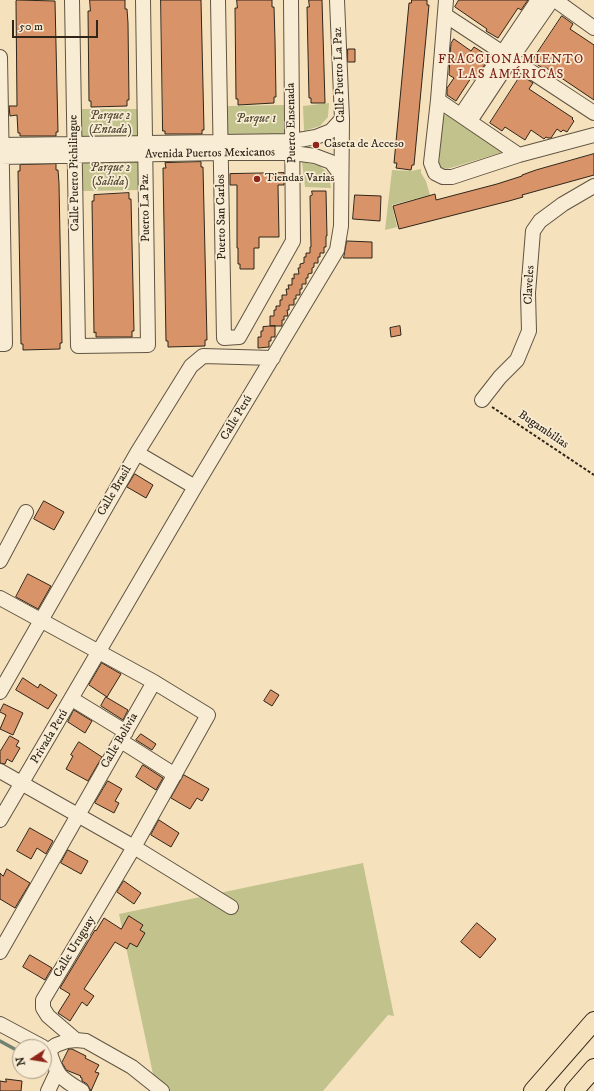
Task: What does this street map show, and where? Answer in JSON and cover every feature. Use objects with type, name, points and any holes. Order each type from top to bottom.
[{"type":"main road","points":[[533,1091],[594,1021]]},
{"type":"main road","points":[[574,1091],[594,1068]]},
{"type":"street","name":"Calle Puerto Pichilingue","points":[[72,0],[78,346]]},
{"type":"street","name":"Puerto La Paz","points":[[78,346],[148,344],[143,0]]},
{"type":"street","name":"Puerto San Carlos","points":[[218,0],[224,338]]},
{"type":"street","name":"Puerto Ensenada","points":[[224,338],[239,337],[294,241],[291,0]]},
{"type":"street","name":"Calle Puerto La Paz","points":[[337,0],[342,119],[341,175]]},
{"type":"street","points":[[446,0],[438,100],[430,163],[435,173],[443,177],[452,177],[519,155],[594,135]]},
{"type":"street","points":[[466,118],[507,56],[538,0]]},
{"type":"street","points":[[507,56],[554,0],[594,28]]},
{"type":"street","points":[[445,15],[594,113]]},
{"type":"street","points":[[0,57],[3,344]]},
{"type":"street","points":[[438,100],[519,155]]},
{"type":"street","name":"Avenida Puertos Mexicanos","points":[[293,147],[331,131],[342,119]]},
{"type":"street","name":"Avenida Puertos Mexicanos","points":[[1,151],[293,147],[331,162],[341,175]]},
{"type":"street","name":"Calle Perú","points":[[98,652],[337,250],[341,226],[341,175]]},
{"type":"street","name":"Claveles","points":[[482,400],[500,377],[517,360],[529,331],[528,293],[533,231],[540,221],[563,204],[594,186]]},
{"type":"street","name":"Calle Brasil","points":[[0,692],[137,453],[191,366],[203,356],[273,358]]},
{"type":"street","points":[[137,453],[195,487]]},
{"type":"street","points":[[0,561],[26,512]]},
{"type":"street","points":[[0,598],[154,682]]},
{"type":"street","name":"Privada Perú","points":[[0,820],[72,699],[98,652]]},
{"type":"street","name":"Calle Bolivia","points":[[0,952],[154,682]]},
{"type":"street","name":"Calle Uruguay","points":[[76,1040],[48,1016],[43,1008],[44,1000],[134,847],[208,715],[154,682]]},
{"type":"street","points":[[72,699],[175,775]]},
{"type":"street","points":[[0,771],[134,847],[231,907]]},
{"type":"street","points":[[0,1024],[28,1039]]},
{"type":"street","points":[[52,1046],[67,1041],[86,1041],[132,1067],[162,1091]]},
{"type":"street","points":[[52,1062],[57,1072],[64,1080],[82,1091]]},
{"type":"street","points":[[48,1091],[57,1072]]},
{"type":"path","name":"Bugambilias","points":[[482,400],[594,475]]},
{"type":"green space","points":[[329,103],[328,117],[320,126],[304,131],[303,106]]},
{"type":"green space","name":"Parque 1","points":[[284,105],[284,135],[228,135],[228,106]]},
{"type":"green space","name":"Parque 2 (Entada)","points":[[82,109],[139,109],[139,138],[82,139]]},
{"type":"green space","points":[[447,114],[503,152],[447,169],[441,168],[439,164],[443,116]]},
{"type":"green space","name":"Parque 2 (Salida)","points":[[82,161],[139,161],[139,190],[82,191]]},
{"type":"green space","points":[[302,162],[320,166],[329,174],[331,188],[305,187]]},
{"type":"green space","points":[[421,169],[421,173],[426,181],[430,195],[392,205],[397,227],[385,230],[392,170],[411,171]]},
{"type":"green space","points":[[363,863],[394,1016],[388,1015],[323,1091],[166,1091],[157,1084],[153,1074],[119,914]]},
{"type":"building","points":[[90,0],[125,0],[128,23],[129,100],[127,100],[127,106],[91,107],[91,101],[89,101],[88,11],[90,11]]},
{"type":"building","points":[[161,0],[201,0],[204,130],[202,130],[202,134],[165,134],[165,131],[163,131]]},
{"type":"building","points":[[237,0],[272,0],[272,7],[274,7],[275,40],[276,97],[274,97],[274,103],[238,105],[238,99],[236,99],[235,8],[237,8]]},
{"type":"building","points":[[309,0],[322,0],[325,103],[311,103],[311,98],[309,98],[307,7],[309,7]]},
{"type":"building","points":[[412,0],[427,0],[427,5],[429,5],[414,165],[412,165],[411,170],[396,168],[397,163],[394,163],[409,3],[411,3]]},
{"type":"building","points":[[459,0],[528,0],[521,10],[518,8],[498,38],[486,31],[487,29],[455,7]]},
{"type":"building","points":[[16,1],[55,1],[58,132],[56,132],[56,136],[20,136],[20,133],[18,133],[17,115],[10,116],[9,106],[17,106]]},
{"type":"building","points":[[562,16],[573,24],[570,29],[594,45],[594,100],[545,67],[544,69],[532,61]]},
{"type":"building","points":[[454,39],[471,51],[474,47],[490,57],[474,80],[471,78],[456,101],[447,95],[447,88],[454,78],[449,75],[450,58],[452,55],[450,54],[451,44]]},
{"type":"building","points":[[348,49],[355,49],[355,62],[348,62]]},
{"type":"building","points":[[521,75],[533,83],[529,89],[573,118],[572,119],[574,121],[567,132],[563,130],[561,132],[557,129],[551,138],[546,137],[544,139],[531,130],[525,140],[505,127],[502,131],[490,123]]},
{"type":"building","points":[[594,154],[594,175],[522,195],[523,197],[509,201],[399,229],[393,206],[435,194],[436,200],[497,184],[536,170]]},
{"type":"building","points":[[201,162],[201,167],[203,167],[207,340],[205,340],[205,346],[168,347],[168,341],[166,341],[163,168],[166,168],[165,163]]},
{"type":"building","points":[[56,164],[59,183],[62,343],[60,343],[60,349],[23,350],[23,344],[21,344],[18,171],[20,171],[20,165]]},
{"type":"building","points":[[284,173],[284,185],[278,185],[279,237],[259,237],[259,248],[254,248],[254,269],[240,269],[240,264],[238,264],[237,248],[237,185],[230,185],[230,174]]},
{"type":"building","points":[[312,191],[326,191],[326,247],[324,247],[324,253],[320,253],[320,257],[318,257],[318,263],[314,263],[312,273],[308,274],[306,284],[302,284],[300,295],[296,295],[296,299],[294,299],[294,305],[289,305],[289,310],[287,310],[288,316],[284,316],[282,326],[270,326],[270,316],[274,316],[276,306],[280,306],[282,295],[287,295],[286,289],[289,289],[288,285],[292,285],[292,278],[294,279],[294,274],[299,274],[298,268],[300,268],[300,264],[304,263],[306,253],[310,253],[310,196],[312,195]]},
{"type":"building","points":[[129,193],[129,199],[131,199],[134,331],[132,331],[132,337],[96,337],[96,332],[94,333],[92,201],[94,201],[94,195]]},
{"type":"building","points":[[355,195],[381,196],[380,221],[353,219]]},
{"type":"building","points":[[347,241],[372,242],[372,258],[344,258]]},
{"type":"building","points":[[275,326],[275,337],[271,337],[269,347],[258,348],[258,337],[261,337],[263,327]]},
{"type":"building","points":[[400,326],[401,335],[391,337],[390,328]]},
{"type":"building","points":[[135,474],[153,485],[146,498],[127,487]]},
{"type":"building","points":[[44,501],[64,512],[54,530],[34,519]]},
{"type":"building","points":[[28,574],[51,586],[38,609],[16,597]]},
{"type":"building","points":[[102,663],[121,674],[107,697],[89,685]]},
{"type":"building","points":[[23,678],[38,688],[40,684],[57,695],[48,709],[16,690]]},
{"type":"building","points":[[271,690],[279,695],[272,706],[264,701]]},
{"type":"building","points":[[106,697],[128,710],[123,720],[101,706]]},
{"type":"building","points":[[4,704],[23,713],[13,735],[0,729],[6,715],[0,712]]},
{"type":"building","points":[[74,710],[92,721],[85,733],[68,722]]},
{"type":"building","points":[[141,734],[156,744],[152,750],[136,740]]},
{"type":"building","points":[[10,736],[19,741],[16,746],[20,748],[12,762],[7,759],[5,764],[0,763],[0,752]]},
{"type":"building","points":[[79,742],[102,757],[88,781],[66,769],[73,756],[71,755]]},
{"type":"building","points":[[143,765],[163,778],[156,790],[136,777]]},
{"type":"building","points":[[184,775],[209,789],[202,801],[197,798],[190,809],[171,798]]},
{"type":"building","points":[[108,781],[122,789],[115,801],[119,803],[114,813],[95,803]]},
{"type":"building","points":[[159,820],[179,833],[171,847],[151,835]]},
{"type":"building","points":[[30,828],[53,841],[46,854],[37,848],[31,859],[17,851]]},
{"type":"building","points":[[68,850],[88,861],[81,874],[61,863]]},
{"type":"building","points":[[7,869],[30,883],[15,908],[0,899],[0,873],[3,876]]},
{"type":"building","points":[[124,881],[141,893],[134,904],[117,892]]},
{"type":"building","points":[[129,916],[143,925],[140,930],[145,933],[137,947],[130,943],[127,949],[115,942],[84,989],[94,996],[87,1006],[82,1002],[70,1021],[58,1013],[70,994],[60,988],[95,930],[96,931],[104,918],[121,929]]},
{"type":"building","points":[[477,923],[496,939],[480,958],[461,942]]},
{"type":"building","points":[[30,955],[52,968],[45,980],[23,967]]},
{"type":"building","points":[[69,1049],[86,1056],[85,1058],[99,1065],[95,1072],[99,1073],[91,1091],[87,1084],[82,1081],[81,1076],[66,1070],[62,1063]]},
{"type":"building","points":[[6,1079],[22,1081],[21,1091],[0,1091],[0,1081],[6,1082]]},
{"type":"waterway","points":[[0,1041],[12,1048]]},
{"type":"place","name":"Caseta de Acceso","points":[[316,145]]},
{"type":"place","name":"Tiendas Varias","points":[[257,179]]},
{"type":"district","name":"FRACCIONAMIENTO LAS AMÉRICAS","points":[[511,68]]}]
